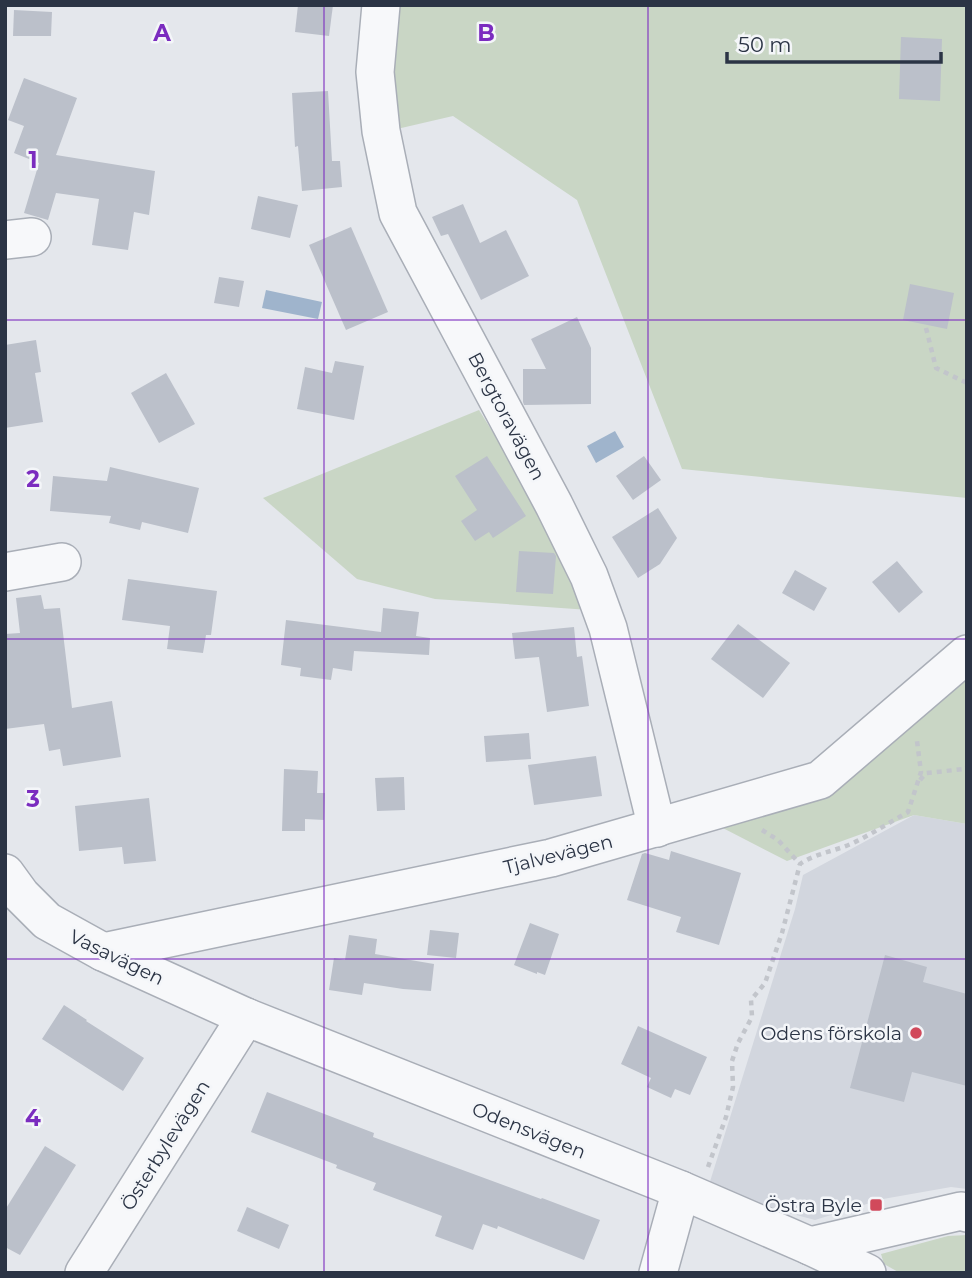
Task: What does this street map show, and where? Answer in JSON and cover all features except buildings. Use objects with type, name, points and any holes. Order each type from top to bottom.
[{"type":"street","name":"Bergtoravägen","points":[[381,5],[375,72],[381,131],[398,213],[589,576],[608,628],[657,828]]},
{"type":"street","points":[[5,572],[62,562]]},
{"type":"street","name":"Tjalvevägen","points":[[103,952],[551,858],[820,780],[967,653]]},
{"type":"street","name":"Vasavägen","points":[[5,873],[47,921],[103,952],[246,1017]]},
{"type":"street","name":"Odensvägen","points":[[246,1017],[689,1194],[867,1273]]},
{"type":"street","name":"Österbylevägen","points":[[85,1273],[246,1017]]},
{"type":"street","points":[[658,1273],[689,1194]]},
{"type":"street","points":[[810,1246],[961,1211],[967,1213]]},
{"type":"path","points":[[926,328],[936,368],[967,383]]},
{"type":"path","points":[[689,1194],[726,1117],[733,1087],[732,1060],[752,1017],[751,1000],[765,983],[782,933],[800,864],[808,858],[854,843],[908,812],[922,772],[912,701]]},
{"type":"path","points":[[919,780],[926,774],[965,769],[967,766]]},
{"type":"path","points":[[726,808],[778,840],[800,864]]},
{"type":"shaded area","points":[[914,815],[967,824],[967,1189],[951,1187],[883,1199],[815,1220],[708,1188],[795,909],[803,875]]},
{"type":"green space","points":[[397,5],[967,5],[967,498],[682,469],[577,200],[453,116],[397,129],[394,61]]},
{"type":"green space","points":[[479,410],[539,506],[589,610],[435,599],[357,579],[263,498]]},
{"type":"green space","points":[[967,680],[967,824],[914,815],[787,861],[719,826],[857,766]]},
{"type":"green space","points":[[967,1235],[967,1273],[900,1273],[884,1264],[881,1254],[948,1236]]},
{"type":"water","points":[[266,290],[322,302],[318,319],[262,308]]},
{"type":"water","points":[[615,431],[624,447],[596,463],[587,446]]},
{"type":"place","name":"Odens förskola","points":[[916,1033]]},
{"type":"place","name":"Östra Byle","points":[[876,1205]]}]
